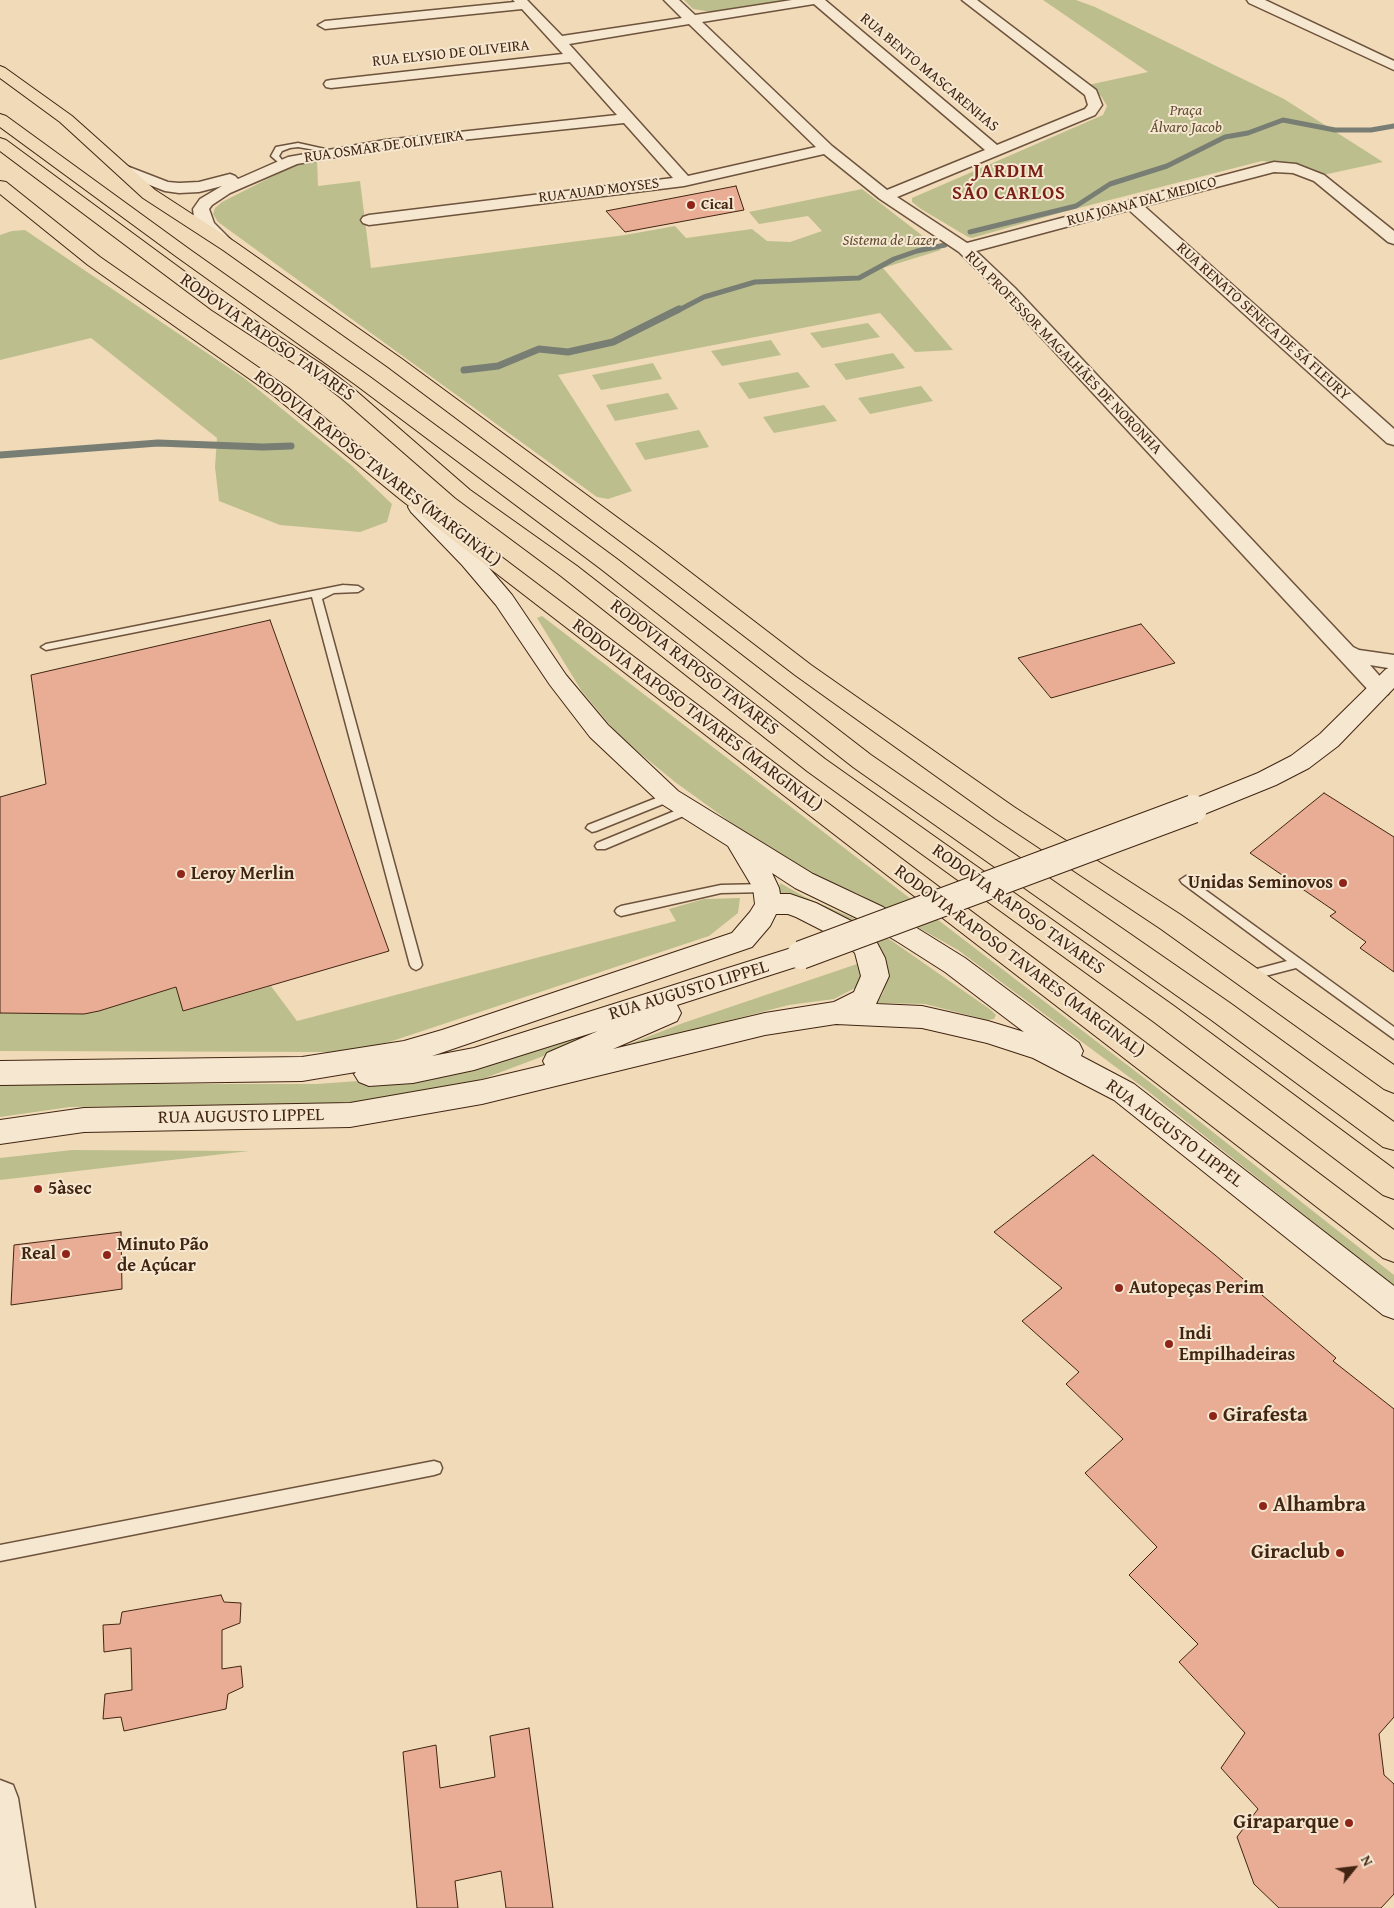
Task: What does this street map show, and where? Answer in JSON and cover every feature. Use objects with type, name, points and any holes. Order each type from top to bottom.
[{"type":"highway","points":[[0,71],[66,118],[149,194],[229,246],[395,363],[648,551],[812,676],[1005,812],[1171,922],[1394,1081]]},
{"type":"highway","name":"RODOVIA RAPOSO TAVARES","points":[[3,112],[117,206],[387,398],[608,564],[862,761],[1220,1011],[1394,1138]]},
{"type":"highway","name":"RODOVIA RAPOSO TAVARES","points":[[0,142],[219,306],[316,369],[348,394],[463,494],[569,571],[816,765],[1164,1014],[1394,1186]]},
{"type":"highway","points":[[0,178],[90,236]]},
{"type":"highway","name":"RODOVIA RAPOSO TAVARES (MARGINAL)","points":[[0,186],[94,261],[281,392],[407,495],[1394,1248]]},
{"type":"highway","points":[[132,263],[304,374],[348,394]]},
{"type":"main road","points":[[407,495],[470,560],[504,600],[558,680],[599,731],[679,803],[804,881],[873,914],[947,960],[1124,1092]]},
{"type":"main road","points":[[792,958],[1193,809],[1267,778],[1300,762],[1329,740],[1387,682]]},
{"type":"main road","points":[[735,839],[754,865],[767,896]]},
{"type":"main road","name":"RUA AUGUSTO LIPPEL","points":[[302,1070],[404,1052],[444,1041],[724,947],[742,940],[760,919],[767,896],[806,910],[851,933],[865,946],[871,958],[875,976],[865,998],[852,1007],[836,1013]]},
{"type":"main road","name":"RUA AUGUSTO LIPPEL","points":[[0,1072],[302,1070],[356,1075],[413,1071],[474,1059],[792,958]]},
{"type":"main road","name":"RUA AUGUSTO LIPPEL","points":[[482,1092],[604,1041],[792,958]]},
{"type":"main road","name":"RUA AUGUSTO LIPPEL","points":[[0,1132],[84,1120],[350,1115],[482,1092],[764,1024],[836,1013],[922,1017],[988,1032],[1043,1050],[1124,1092],[1394,1305]]},
{"type":"street","name":"RUA PROFESSOR MAGALHÃES DE NORONHA","points":[[671,0],[827,149],[885,196],[965,249],[1016,299],[1344,652],[1387,682]]},
{"type":"street","points":[[560,41],[817,0]]},
{"type":"street","name":"RUA BENTO MASCARENHAS","points":[[817,0],[996,151]]},
{"type":"street","points":[[885,196],[1090,112],[1095,105],[1091,93],[969,0]]},
{"type":"street","points":[[1254,0],[1394,66]]},
{"type":"street","points":[[325,25],[522,2],[560,41],[684,181]]},
{"type":"street","name":"RUA ELYSIO DE OLIVEIRA","points":[[332,84],[574,57]]},
{"type":"street","name":"RUA OSMAR DE OLIVEIRA","points":[[229,246],[207,226],[202,217],[202,210],[214,195],[293,160],[385,144],[627,118]]},
{"type":"street","points":[[124,170],[165,186],[179,188],[199,187],[232,178],[304,151],[385,144]]},
{"type":"street","name":"RUA AUAD MOYSES","points":[[369,220],[684,181],[827,149]]},
{"type":"street","name":"RUA JOANA DAL MEDICO","points":[[965,249],[1274,168],[1296,169],[1319,178],[1394,239]]},
{"type":"street","name":"RUA RENATO SENECA DE SÁ FLEURY","points":[[1133,206],[1394,439]]},
{"type":"street","points":[[1344,652],[1354,656],[1394,662]]},
{"type":"street","points":[[0,1798],[17,1908]]},
{"type":"lane","points":[[46,647],[343,588],[358,589]]},
{"type":"lane","points":[[324,592],[316,598],[416,966]]},
{"type":"lane","points":[[592,828],[679,803]]},
{"type":"lane","points":[[601,846],[679,803]]},
{"type":"lane","points":[[1186,880],[1394,1034]]},
{"type":"lane","points":[[621,911],[720,889],[767,896]]},
{"type":"lane","points":[[1246,976],[1299,963]]},
{"type":"lane","points":[[0,1552],[434,1468]]},
{"type":"green space","points":[[684,0],[786,0],[711,12],[693,9]]},
{"type":"green space","name":"Praça Álvaro Jacob","points":[[1043,0],[1076,0],[1095,7],[1284,99],[1383,162],[1323,175],[1292,165],[1262,161],[1063,212],[972,238],[968,237],[921,209],[912,202],[912,198],[1103,115],[1107,106],[1101,96],[1088,85],[1148,72]]},
{"type":"green space","name":"Sistema de Lazer","points":[[317,158],[318,186],[360,181],[371,268],[625,235],[675,226],[686,238],[752,229],[767,241],[790,242],[822,231],[808,216],[759,224],[749,212],[862,189],[941,250],[883,268],[953,350],[915,352],[880,313],[558,375],[632,491],[608,499],[597,497],[218,222],[213,214],[215,208],[222,202],[293,166]]},
{"type":"green space","points":[[25,230],[244,378],[351,465],[392,504],[387,522],[360,532],[280,525],[219,501],[215,467],[217,438],[91,338],[0,360],[0,235],[12,231]]},
{"type":"green space","points":[[868,323],[880,337],[822,348],[810,333]]},
{"type":"green space","points":[[771,340],[781,355],[722,366],[711,351]]},
{"type":"green space","points":[[893,353],[905,368],[846,380],[834,364]]},
{"type":"green space","points":[[653,363],[662,379],[601,390],[592,375]]},
{"type":"green space","points":[[798,372],[810,387],[749,399],[738,383]]},
{"type":"green space","points":[[921,386],[933,401],[870,414],[858,398]]},
{"type":"green space","points":[[668,393],[678,409],[615,421],[606,405]]},
{"type":"green space","points":[[824,405],[837,421],[774,433],[763,417]]},
{"type":"green space","points":[[699,430],[709,447],[645,460],[635,443]]},
{"type":"green space","points":[[542,616],[1152,1084],[1394,1275],[1394,1286],[1144,1088],[958,950],[861,895],[810,874],[740,829],[675,782],[620,737],[581,690],[537,618]]},
{"type":"green space","points":[[780,883],[805,897],[851,917],[892,941],[991,1010],[996,1015],[994,1019],[987,1020],[925,1004],[877,1003],[883,993],[888,975],[797,901],[779,892]]},
{"type":"green space","points":[[740,898],[738,913],[709,936],[371,1048],[333,1052],[0,1051],[0,1013],[84,1014],[177,987],[183,1011],[271,986],[297,1021],[676,921],[669,909],[704,899]]},
{"type":"green space","points":[[857,964],[861,977],[855,988],[834,999],[789,1005],[614,1050],[683,1023]]},
{"type":"green space","points":[[595,1028],[602,1034],[448,1090],[343,1104],[70,1107],[0,1117],[0,1084],[317,1084],[426,1076]]},
{"type":"green space","points":[[72,1150],[249,1151],[0,1180],[0,1158]]},
{"type":"building","name":"Cical","points":[[736,186],[744,210],[625,232],[606,211]]},
{"type":"building","name":"Leroy Merlin","points":[[270,620],[389,951],[183,1011],[176,987],[84,1014],[0,1013],[0,797],[46,784],[31,675]]},
{"type":"building","points":[[1141,624],[1175,663],[1051,698],[1018,658]]},
{"type":"building","name":"Unidas Seminovos","points":[[1324,793],[1394,837],[1394,972],[1360,948],[1366,942],[1330,916],[1336,912],[1250,853]]},
{"type":"building","points":[[1093,1155],[1336,1358],[1333,1361],[1394,1409],[1394,1717],[1379,1734],[1384,1775],[1394,1784],[1394,1894],[1381,1908],[1279,1908],[1254,1884],[1237,1837],[1258,1809],[1221,1768],[1245,1733],[1179,1662],[1198,1644],[1129,1575],[1157,1547],[1085,1473],[1123,1439],[1066,1384],[1079,1372],[1022,1321],[1062,1288],[994,1232]]},
{"type":"building","points":[[121,1232],[122,1289],[11,1305],[14,1245]]},
{"type":"building","points":[[221,1595],[224,1602],[241,1603],[240,1623],[222,1630],[222,1669],[241,1666],[243,1687],[228,1694],[226,1709],[124,1731],[121,1717],[103,1719],[105,1694],[132,1690],[131,1648],[104,1652],[103,1625],[120,1624],[122,1612]]},
{"type":"building","points":[[529,1728],[553,1908],[506,1908],[501,1871],[455,1881],[458,1908],[417,1908],[403,1752],[436,1745],[440,1788],[495,1777],[490,1736]]},
{"type":"waterway","points":[[970,232],[1076,206],[1110,184],[1167,166],[1225,137],[1248,133],[1283,120],[1335,130],[1371,130],[1394,126]]},
{"type":"waterway","points":[[677,311],[704,297],[755,282],[859,278],[894,259],[917,251],[945,245]]},
{"type":"waterway","points":[[464,370],[498,366],[539,349],[568,352],[613,342],[679,309]]},
{"type":"waterway","points":[[0,455],[158,443],[263,447],[291,446]]},
{"type":"place","name":"Cical","points":[[691,205]]},
{"type":"place","name":"Leroy Merlin","points":[[181,874]]},
{"type":"place","name":"Unidas Seminovos","points":[[1343,883]]},
{"type":"place","name":"5àsec","points":[[38,1189]]},
{"type":"place","name":"Real","points":[[66,1254]]},
{"type":"place","name":"Minuto Pão de Açúcar","points":[[107,1255]]},
{"type":"place","name":"Autopeças Perim","points":[[1119,1288]]},
{"type":"place","name":"Indi Empilhadeiras","points":[[1169,1344]]},
{"type":"place","name":"Girafesta","points":[[1213,1416]]},
{"type":"place","name":"Alhambra","points":[[1263,1506]]},
{"type":"place","name":"Giraclub","points":[[1340,1553]]},
{"type":"place","name":"Giraparque","points":[[1349,1823]]},
{"type":"district","name":"JARDIM SÃO CARLOS","points":[[1009,183]]}]
